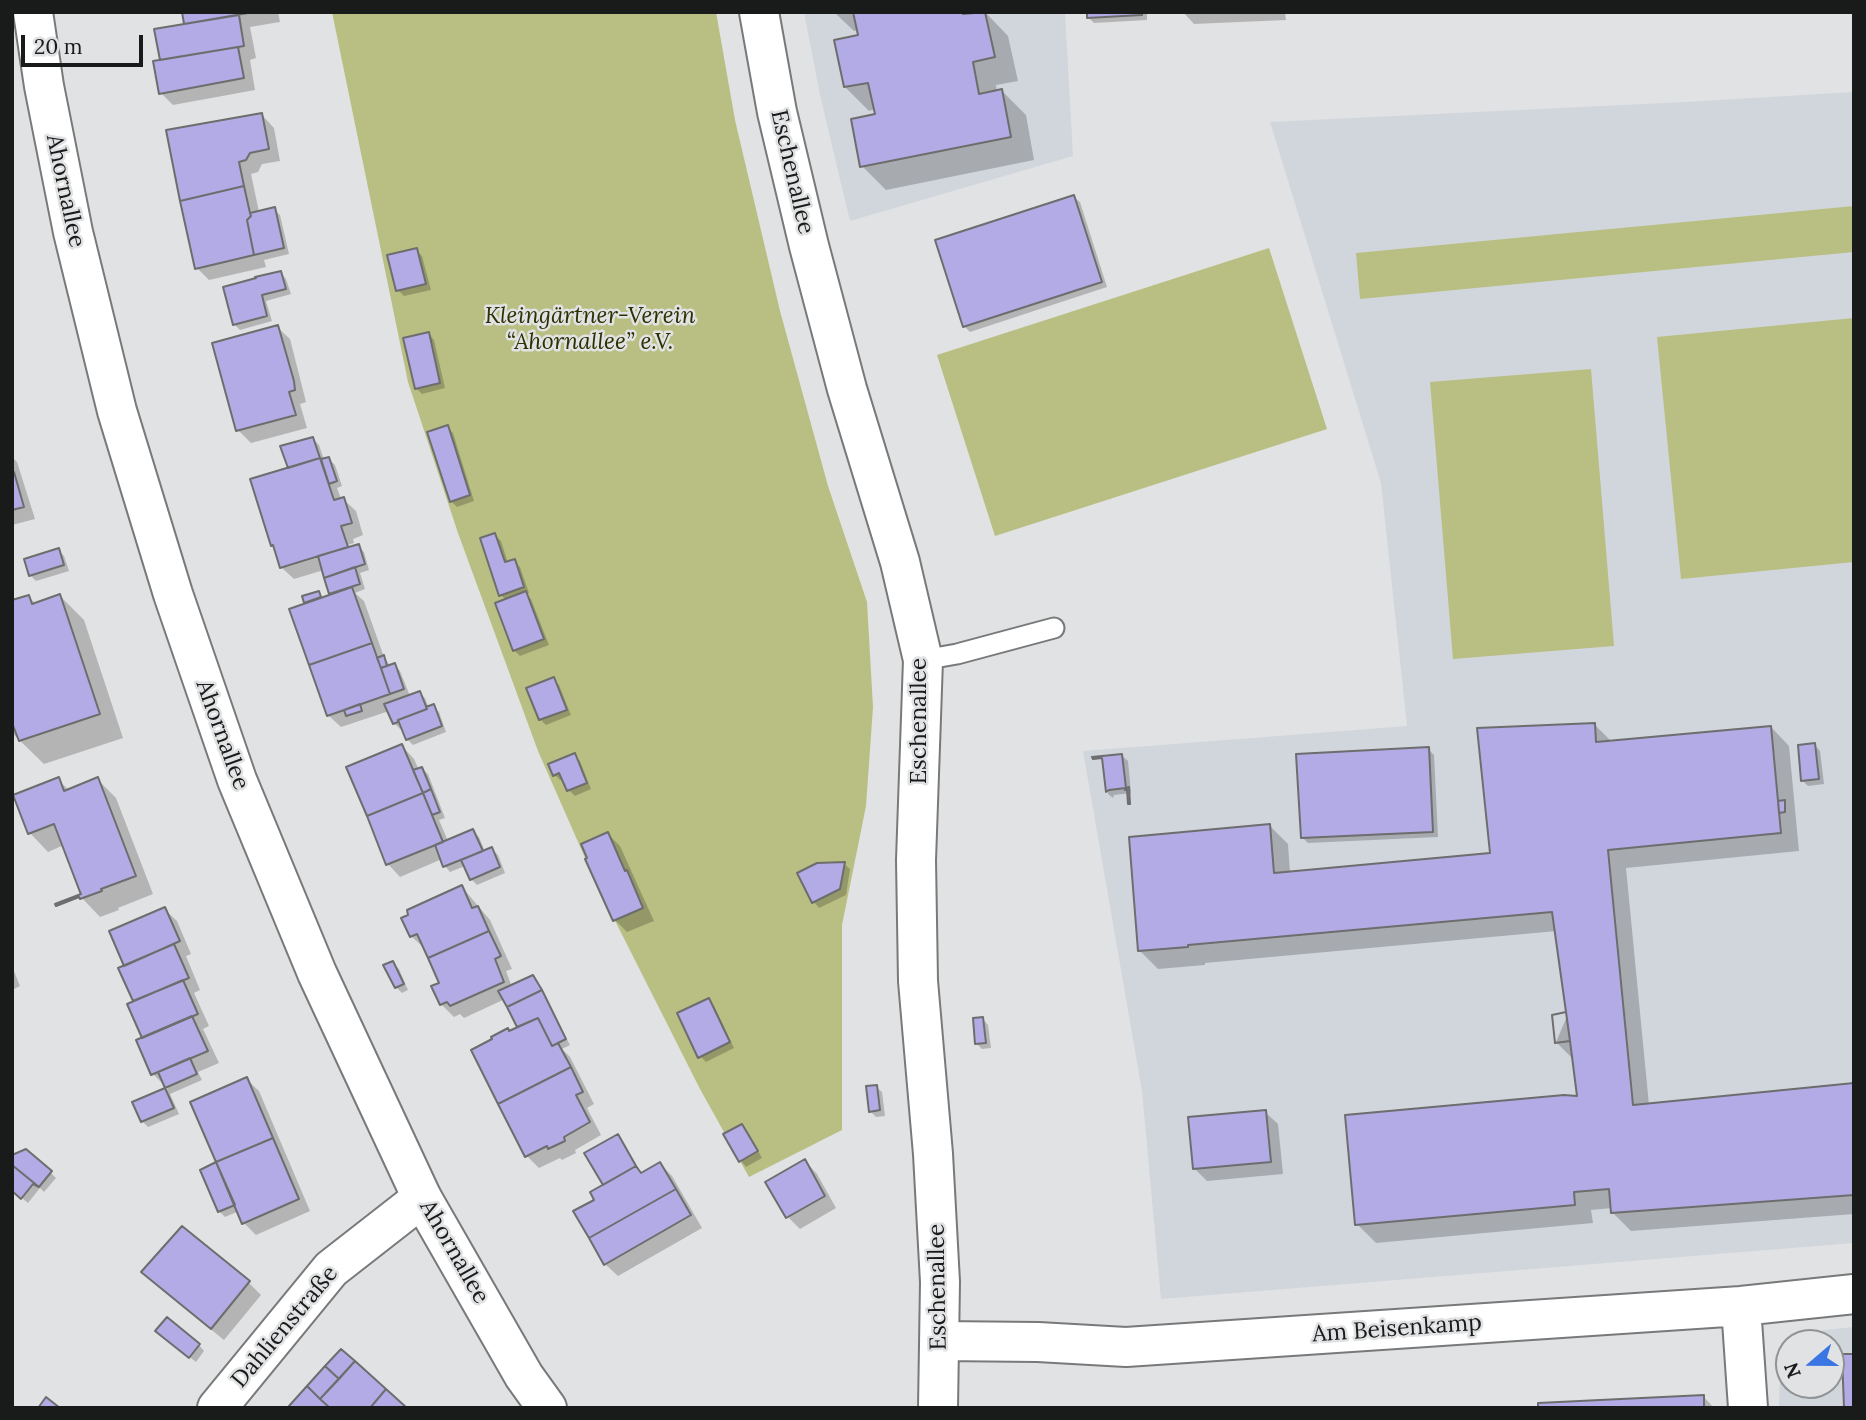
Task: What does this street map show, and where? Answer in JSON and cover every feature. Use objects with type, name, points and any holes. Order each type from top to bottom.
[{"type":"street","name":"Ahornallee","points":[[33,12],[44,86],[73,232],[117,411],[173,594],[237,780],[323,985],[422,1198],[524,1376],[547,1408]]},
{"type":"street","name":"Eschenallee","points":[[759,12],[777,112],[809,246],[847,388],[900,562],[923,660],[916,860],[918,981],[933,1154],[940,1282],[938,1408]]},
{"type":"street","name":"Dahlienstraße","points":[[217,1408],[331,1269],[422,1198]]},
{"type":"street","name":"Am Beisenkamp","points":[[940,1341],[1038,1342],[1126,1347],[1741,1306],[1854,1294]]},
{"type":"street","points":[[1741,1306],[1748,1408]]},
{"type":"lane","points":[[923,660],[957,654],[1054,628]]},
{"type":"shaded area","points":[[804,12],[1065,12],[1073,156],[850,221],[820,95]]},
{"type":"shaded area","points":[[1854,92],[1854,1243],[1161,1299],[1142,1091],[1083,751],[1407,726],[1381,483],[1270,122]]},
{"type":"shaded area","points":[[1854,1327],[1854,1408],[1779,1408],[1779,1399],[1845,1399],[1845,1329],[1833,1329]]},
{"type":"green space","name":"Kleingärtner-Verein “Ahornallee” e.V.","points":[[332,12],[716,12],[735,120],[780,311],[828,486],[867,602],[873,707],[866,806],[842,925],[842,1130],[749,1177],[700,1089],[597,885],[538,751],[458,533],[408,382]]},
{"type":"green space","points":[[1854,206],[1854,252],[1360,299],[1356,253]]},
{"type":"green space","points":[[1269,248],[1327,429],[995,536],[937,355]]},
{"type":"green space","points":[[1854,318],[1854,562],[1681,579],[1657,337]]},
{"type":"green space","points":[[1591,369],[1614,646],[1453,659],[1430,382]]},
{"type":"building","points":[[182,12],[254,12],[184,24]]},
{"type":"building","points":[[853,12],[985,12],[995,57],[973,62],[979,94],[1002,89],[1011,137],[860,167],[851,119],[875,114],[868,83],[844,87],[834,40],[858,35]]},
{"type":"building","points":[[1087,12],[1142,12],[1142,15],[1087,18]]},
{"type":"building","points":[[239,15],[244,46],[160,60],[154,29]]},
{"type":"building","points":[[238,47],[244,78],[159,94],[153,61]]},
{"type":"building","points":[[262,113],[269,149],[250,153],[246,160],[239,162],[244,186],[180,201],[166,130]]},
{"type":"building","points":[[244,186],[251,216],[247,220],[254,255],[195,269],[180,201]]},
{"type":"building","points":[[1074,195],[1102,282],[963,327],[935,240]]},
{"type":"building","points":[[275,207],[284,248],[254,255],[247,220],[251,216],[250,213]]},
{"type":"building","points":[[417,248],[426,284],[396,291],[387,255]]},
{"type":"building","points":[[281,271],[286,289],[262,295],[267,316],[233,325],[223,287]]},
{"type":"building","points":[[278,325],[294,381],[295,390],[289,392],[296,415],[236,431],[212,343]]},
{"type":"building","points":[[429,332],[440,383],[415,389],[403,338]]},
{"type":"building","points":[[448,425],[470,495],[450,502],[427,432]]},
{"type":"building","points":[[313,437],[320,458],[288,468],[280,446]]},
{"type":"building","points":[[329,457],[337,481],[329,484],[321,459]]},
{"type":"building","points":[[320,458],[334,500],[344,497],[352,523],[341,526],[348,547],[280,568],[250,479]]},
{"type":"building","points":[[12,472],[24,507],[12,510]]},
{"type":"building","points":[[495,533],[505,562],[515,559],[524,587],[499,596],[480,538]]},
{"type":"building","points":[[359,544],[365,564],[324,578],[318,556]]},
{"type":"building","points":[[59,548],[64,565],[29,576],[24,559]]},
{"type":"building","points":[[355,567],[360,584],[329,594],[324,578]]},
{"type":"building","points":[[352,587],[372,643],[309,665],[289,609]]},
{"type":"building","points":[[319,591],[321,597],[304,603],[302,596]]},
{"type":"building","points":[[526,591],[544,639],[513,651],[495,603]]},
{"type":"building","points":[[60,594],[100,714],[19,741],[12,723],[12,600],[29,595],[32,604]]},
{"type":"building","points":[[372,643],[390,694],[327,716],[309,665]]},
{"type":"building","points":[[384,655],[387,666],[381,668],[377,658]]},
{"type":"building","points":[[395,663],[404,689],[390,694],[381,668]]},
{"type":"building","points":[[554,677],[567,710],[539,720],[526,688]]},
{"type":"building","points":[[420,691],[427,709],[393,724],[384,704]]},
{"type":"building","points":[[360,704],[362,711],[346,716],[344,710]]},
{"type":"building","points":[[434,704],[442,726],[406,740],[398,720]]},
{"type":"building","points":[[1595,723],[1596,742],[1771,726],[1781,833],[1608,850],[1633,1105],[1854,1083],[1854,1195],[1611,1213],[1609,1189],[1574,1192],[1575,1205],[1355,1225],[1345,1115],[1577,1096],[1570,1041],[1555,1043],[1552,1015],[1566,1012],[1552,912],[1138,951],[1129,837],[1270,824],[1274,873],[1490,853],[1477,728]]},
{"type":"building","points":[[1815,743],[1819,779],[1801,781],[1798,745]]},
{"type":"building","points":[[402,744],[423,793],[367,816],[346,767]]},
{"type":"building","points":[[1429,747],[1433,832],[1301,838],[1296,754]]},
{"type":"building","points":[[575,753],[587,783],[567,791],[559,773],[553,776],[548,764]]},
{"type":"building","points":[[1122,754],[1126,788],[1106,792],[1102,758],[1092,757]]},
{"type":"building","points":[[422,767],[431,789],[423,793],[413,770]]},
{"type":"building","points":[[59,777],[64,791],[98,777],[136,876],[101,889],[102,891],[56,906],[55,904],[81,894],[54,824],[28,834],[13,795]]},
{"type":"building","points":[[1129,787],[1130,804],[1128,804],[1126,788]]},
{"type":"building","points":[[431,789],[440,812],[432,815],[423,793]]},
{"type":"building","points":[[423,793],[443,842],[386,865],[367,816]]},
{"type":"building","points":[[1785,800],[1785,812],[1779,813],[1778,801]]},
{"type":"building","points":[[473,829],[483,851],[443,867],[435,845]]},
{"type":"building","points":[[608,832],[643,908],[613,921],[581,844]]},
{"type":"building","points":[[492,847],[500,867],[470,880],[461,860]]},
{"type":"building","points":[[845,862],[840,889],[812,903],[797,873],[817,863]]},
{"type":"building","points":[[462,885],[472,908],[478,906],[489,931],[428,958],[417,934],[410,937],[401,918],[408,915],[407,910]]},
{"type":"building","points":[[165,907],[180,941],[124,966],[109,931]]},
{"type":"building","points":[[489,931],[501,956],[495,959],[504,982],[450,1006],[447,1002],[440,1005],[431,986],[439,983],[428,958]]},
{"type":"building","points":[[174,944],[189,978],[133,1001],[118,968]]},
{"type":"building","points":[[393,961],[404,984],[395,988],[383,965]]},
{"type":"building","points":[[533,975],[542,990],[507,1007],[498,991]]},
{"type":"building","points":[[183,980],[198,1014],[142,1038],[127,1004]]},
{"type":"building","points":[[542,990],[566,1039],[552,1046],[538,1018],[517,1027],[507,1007]]},
{"type":"building","points":[[709,998],[730,1042],[698,1058],[677,1013]]},
{"type":"building","points":[[1566,1012],[1570,1041],[1555,1043],[1552,1015]]},
{"type":"building","points":[[192,1016],[208,1051],[151,1075],[136,1040]]},
{"type":"building","points":[[983,1017],[986,1043],[975,1044],[973,1018]]},
{"type":"building","points":[[538,1018],[552,1046],[558,1043],[571,1067],[498,1104],[471,1050],[508,1028],[509,1031]]},
{"type":"building","points":[[190,1058],[197,1074],[165,1088],[158,1072]]},
{"type":"building","points":[[571,1067],[583,1092],[576,1095],[590,1122],[564,1137],[565,1141],[525,1157],[498,1104]]},
{"type":"building","points":[[247,1077],[273,1138],[216,1162],[190,1102]]},
{"type":"building","points":[[877,1085],[880,1110],[869,1112],[866,1086]]},
{"type":"building","points":[[165,1088],[174,1108],[141,1122],[132,1102]]},
{"type":"building","points":[[1266,1110],[1271,1162],[1193,1169],[1188,1117]]},
{"type":"building","points":[[742,1124],[758,1151],[739,1162],[723,1134]]},
{"type":"building","points":[[618,1134],[636,1166],[603,1185],[584,1153]]},
{"type":"building","points":[[273,1138],[299,1199],[242,1224],[216,1162]]},
{"type":"building","points":[[26,1149],[52,1171],[39,1187],[12,1165],[12,1155]]},
{"type":"building","points":[[805,1159],[825,1196],[786,1218],[765,1182]]},
{"type":"building","points":[[216,1162],[235,1205],[218,1212],[200,1170]]},
{"type":"building","points":[[660,1162],[676,1189],[589,1238],[573,1211],[594,1200],[590,1192],[636,1166],[641,1173]]},
{"type":"building","points":[[12,1165],[39,1187],[33,1184],[21,1199],[12,1191]]},
{"type":"building","points":[[676,1189],[691,1215],[604,1265],[589,1238]]},
{"type":"building","points":[[182,1226],[250,1281],[211,1329],[141,1272]]},
{"type":"building","points":[[167,1317],[200,1344],[189,1358],[155,1331]]},
{"type":"building","points":[[341,1349],[355,1361],[339,1379],[325,1366]]},
{"type":"building","points":[[1845,1354],[1854,1354],[1854,1408],[1844,1408]]},
{"type":"building","points":[[355,1361],[386,1389],[370,1408],[330,1408],[320,1399]]},
{"type":"building","points":[[325,1366],[339,1379],[320,1399],[307,1386]]},
{"type":"building","points":[[307,1386],[330,1408],[291,1408],[289,1406]]},
{"type":"building","points":[[386,1389],[407,1408],[370,1408]]},
{"type":"building","points":[[1704,1395],[1704,1408],[1538,1408],[1538,1403]]},
{"type":"building","points":[[46,1397],[60,1408],[38,1408]]}]
